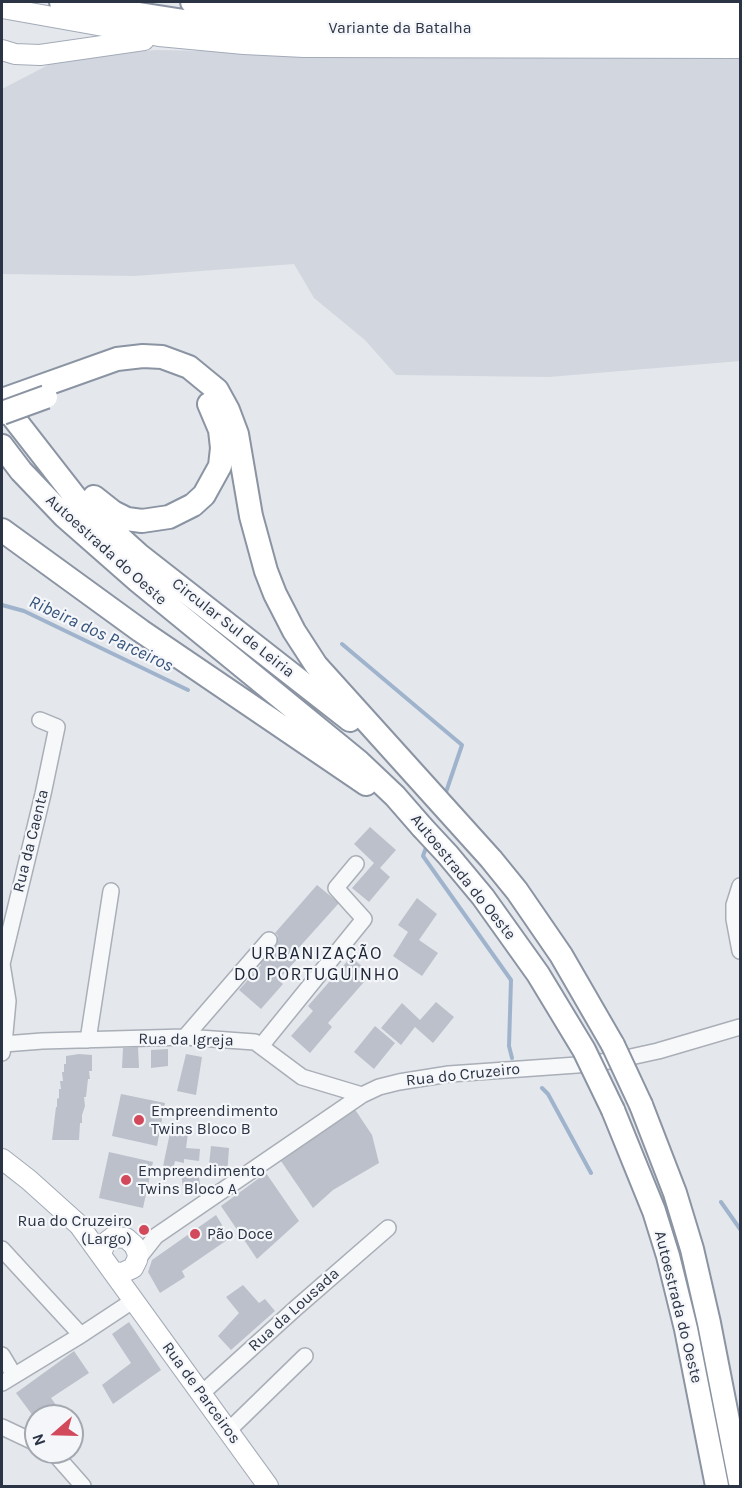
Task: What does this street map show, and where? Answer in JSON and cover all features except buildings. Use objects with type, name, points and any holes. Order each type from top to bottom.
[{"type":"highway","name":"Variante da Batalha","points":[[61,2],[183,21],[270,27],[741,29]]},
{"type":"highway","name":"Variante da Batalha","points":[[192,2],[406,13],[741,12]]},
{"type":"highway","points":[[2,413],[117,359],[143,356],[162,357],[189,367],[217,390],[237,434],[251,516],[275,594],[316,665],[402,762]]},
{"type":"highway","points":[[2,401],[126,371],[140,369],[164,371],[184,380],[202,395],[216,419],[222,448],[220,466],[204,495],[182,511],[157,520],[127,519],[113,512],[67,473],[54,470]]},
{"type":"highway","name":"Circular Sul de Leiria","points":[[2,401],[76,498],[140,555],[402,762]]},
{"type":"highway","name":"Autoestrada do Oeste","points":[[2,446],[21,471],[88,538],[315,724],[422,827],[483,897],[538,974],[584,1050],[613,1110],[654,1211],[687,1329],[717,1486]]},
{"type":"highway","points":[[2,530],[141,631],[378,787]]},
{"type":"highway","name":"Autoestrada do Oeste","points":[[402,762],[491,860],[542,927],[613,1045],[641,1105],[675,1193],[692,1249],[741,1482]]},
{"type":"main road","points":[[299,8],[328,3],[368,2]]},
{"type":"main road","points":[[2,8],[159,36],[244,44],[304,47],[741,48]]},
{"type":"main road","points":[[2,50],[15,54],[40,55],[159,36]]},
{"type":"main road","points":[[2,1160],[29,1180],[79,1225],[113,1272],[126,1272],[135,1264]]},
{"type":"main road","points":[[79,1225],[120,1238],[136,1249],[134,1299]]},
{"type":"main road","points":[[101,1254],[105,1243],[120,1238]]},
{"type":"main road","name":"Rua de Parceiros","points":[[113,1272],[228,1431],[261,1484]]},
{"type":"street","name":"Rua da Caenta","points":[[3,1049],[8,1001],[2,964],[57,727],[40,720]]},
{"type":"street","points":[[261,1046],[364,919],[336,888],[356,864]]},
{"type":"street","points":[[741,886],[734,905],[734,919],[741,951]]},
{"type":"street","points":[[88,1040],[111,891]]},
{"type":"street","points":[[184,1037],[269,940]]},
{"type":"street","name":"Rua do Cruzeiro","points":[[135,1264],[156,1236],[362,1095],[379,1087],[449,1074],[617,1060],[658,1051],[741,1027]]},
{"type":"street","name":"Rua da Igreja","points":[[3,1049],[42,1041],[184,1037],[255,1042],[302,1077],[362,1095]]},
{"type":"street","name":"Rua da Lousada","points":[[201,1394],[388,1228]]},
{"type":"street","name":"Rua do Cruzeiro","points":[[120,1238],[156,1236]]},
{"type":"street","points":[[2,1249],[81,1335]]},
{"type":"street","points":[[2,1355],[8,1379],[81,1335],[134,1299]]},
{"type":"street","points":[[228,1431],[305,1356]]},
{"type":"street","points":[[2,1427],[24,1437]]},
{"type":"street","points":[[64,1464],[83,1486]]},
{"type":"shaded area","points":[[740,2],[740,361],[549,377],[396,375],[365,340],[314,298],[294,264],[135,276],[2,274],[2,89],[52,63],[156,50],[515,57]]},
{"type":"waterway","name":"Ribeira dos Parceiros","points":[[2,605],[24,611],[188,690]]},
{"type":"waterway","name":"Ribeira dos Parceiros","points":[[342,644],[462,745],[445,795]]},
{"type":"waterway","name":"Ribeira dos Parceiros","points":[[427,845],[423,856],[511,980],[509,1046],[512,1058]]},
{"type":"waterway","name":"Ribeira dos Parceiros","points":[[542,1088],[548,1094],[591,1173]]},
{"type":"waterway","name":"Ribeira dos Parceiros","points":[[721,1202],[740,1229]]},
{"type":"place","name":"Empreendimento Twins Bloco B","points":[[139,1120]]},
{"type":"place","name":"Empreendimento Twins Bloco A","points":[[126,1180]]},
{"type":"place","name":"Rua do Cruzeiro (Largo)","points":[[144,1230]]},
{"type":"place","name":"Pão Doce","points":[[195,1234]]},
{"type":"district","name":"URBANIZAÇÃO DO PORTUGUINHO","points":[[317,964]]}]
